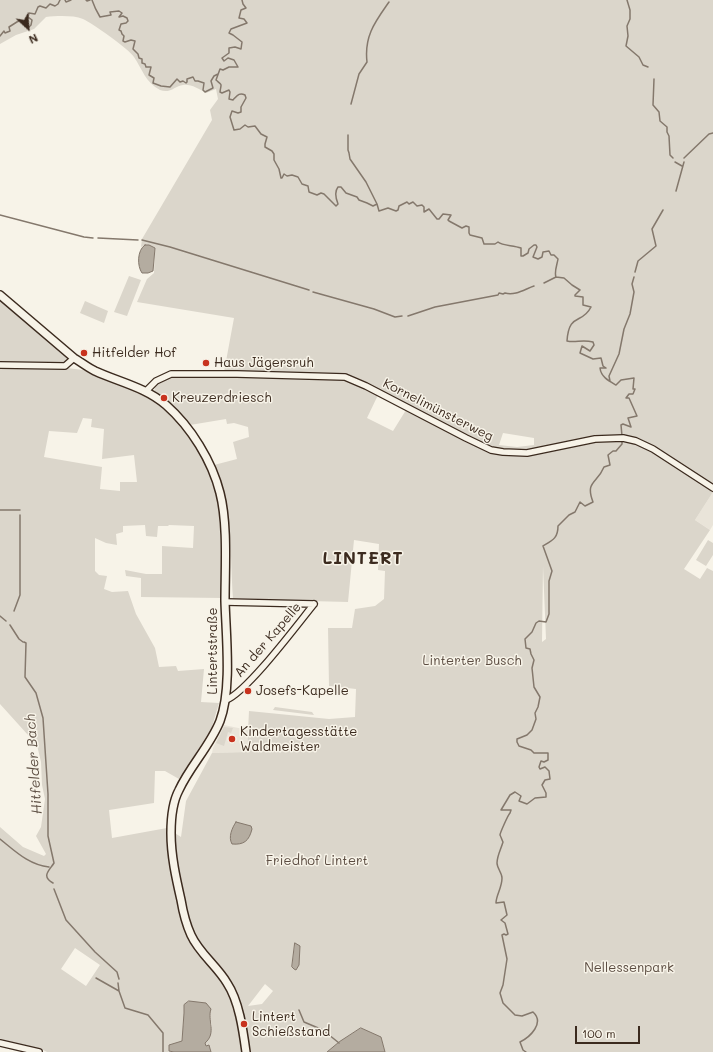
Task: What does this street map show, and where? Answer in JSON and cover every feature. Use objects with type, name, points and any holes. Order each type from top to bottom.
[{"type":"main road","name":"Lintertstraße","points":[[0,295],[74,358],[97,372],[129,383],[146,391],[166,405],[188,429],[200,446],[221,494],[224,526],[226,700],[220,721],[211,740],[178,790],[173,810],[172,845],[175,875],[187,925],[196,945],[228,984],[236,1003],[246,1052]]},
{"type":"street","points":[[0,365],[65,366],[74,358]]},
{"type":"street","name":"Kornelimünsterweg","points":[[146,391],[156,381],[171,374],[237,374],[350,378],[472,441],[496,451],[517,453],[595,439],[616,437],[630,439],[658,452],[713,488]]},
{"type":"street","name":"An der Kapelle","points":[[225,602],[314,604],[249,681],[232,698],[226,700]]},
{"type":"street","points":[[0,1043],[39,1052]]},
{"type":"shaded area","points":[[145,245],[155,248],[153,271],[142,273],[139,266],[139,254],[142,247]]},
{"type":"shaded area","points":[[713,492],[713,525],[710,530],[695,520]]},
{"type":"shaded area","name":"Kindertagesstätte Waldmeister","points":[[224,725],[248,730],[247,752],[212,753]]},
{"type":"shaded area","points":[[236,822],[251,826],[252,829],[248,839],[243,843],[232,844],[230,836]]},
{"type":"shaded area","points":[[295,943],[300,946],[299,965],[296,970],[292,967]]},
{"type":"shaded area","points":[[189,1001],[206,1003],[211,1009],[211,1031],[209,1039],[205,1043],[206,1046],[209,1045],[211,1052],[169,1051],[169,1045],[182,1041],[184,1005]]},
{"type":"shaded area","points":[[361,1028],[381,1037],[385,1052],[327,1052],[339,1042]]},
{"type":"green space","points":[[0,0],[713,0],[713,485],[643,440],[632,437],[629,441],[652,450],[713,492],[695,520],[710,530],[684,569],[700,579],[707,568],[713,571],[713,1052],[385,1052],[381,1037],[339,1042],[327,1052],[211,1052],[209,1045],[206,1046],[205,1043],[212,1025],[209,1014],[184,1005],[182,1041],[169,1050],[174,1052],[47,1052],[41,1049],[0,1039],[0,827],[23,847],[44,856],[46,854],[36,836],[41,827],[45,799],[42,785],[41,762],[37,745],[0,704],[0,367],[67,368],[83,370],[145,394],[159,403],[187,432],[207,467],[219,503],[222,598],[141,597],[141,578],[126,576],[125,570],[146,574],[162,574],[162,546],[193,548],[194,526],[158,526],[157,537],[146,536],[145,525],[123,526],[123,532],[116,534],[117,545],[106,543],[95,538],[95,571],[99,575],[107,576],[104,589],[112,592],[128,591],[136,614],[155,648],[159,667],[176,666],[178,671],[204,669],[201,702],[219,703],[211,730],[179,779],[165,771],[155,771],[154,803],[109,810],[112,838],[167,828],[181,837],[186,801],[212,753],[247,752],[249,711],[329,719],[355,717],[356,689],[329,686],[328,628],[352,628],[355,609],[375,606],[384,599],[385,571],[378,570],[379,544],[354,540],[348,602],[233,599],[228,514],[225,497],[214,465],[237,459],[233,442],[249,437],[248,427],[234,423],[227,424],[226,419],[190,425],[166,401],[154,392],[155,387],[159,383],[172,377],[216,376],[340,379],[354,383],[378,395],[367,418],[393,431],[406,410],[487,451],[355,379],[224,372],[234,318],[137,302],[147,279],[154,273],[155,248],[145,245],[141,247],[142,239],[212,120],[210,110],[218,99],[216,89],[206,93],[195,87],[186,85],[167,91],[160,90],[151,84],[131,53],[110,36],[79,18],[64,16],[46,17],[34,29],[16,35],[0,44]],"holes":[[[83,418],[92,419],[91,427],[104,429],[102,459],[134,455],[137,482],[120,482],[120,491],[100,489],[102,467],[44,457],[49,431],[77,433]],[[503,433],[534,438],[534,445],[517,447],[499,445]],[[543,566],[546,639],[542,642]],[[75,948],[100,965],[86,986],[61,969]],[[265,984],[273,991],[262,1004],[248,1006]]]},
{"type":"green space","points":[[129,276],[141,280],[127,316],[114,312]]},
{"type":"green space","points":[[0,299],[68,357],[66,363],[0,363]]},
{"type":"green space","points":[[85,301],[108,311],[104,323],[80,313]]},
{"type":"green space","points":[[708,540],[713,543],[713,555],[706,566],[696,560]]},
{"type":"green space","points":[[275,707],[312,712],[314,715],[273,710]]},
{"type":"green space","points":[[224,727],[233,728],[231,733],[228,732],[224,746],[216,743]]},
{"type":"waterway","points":[[0,36],[4,31],[5,33],[10,31],[9,27],[20,20],[25,26],[29,27],[32,20],[28,17],[29,13],[35,14],[40,6],[46,8],[50,4],[55,6],[60,0]]},
{"type":"waterway","points":[[65,0],[66,2],[71,0]]},
{"type":"waterway","points":[[86,0],[90,0]]},
{"type":"waterway","points":[[92,0],[100,17],[111,15],[110,12],[119,11],[122,13],[119,17],[123,16],[127,18],[128,21],[121,24],[119,30],[124,36],[123,41],[135,41],[133,49],[138,54],[139,58],[142,59],[142,63],[145,64],[146,67],[151,67],[149,75],[154,78],[153,83],[170,87],[177,79],[180,82],[183,81],[186,83],[187,79],[193,77],[195,81],[204,83],[203,90],[205,92],[213,88],[211,81],[214,76],[218,74]]},
{"type":"waterway","points":[[242,0],[246,8],[241,10],[239,18],[244,19],[247,23],[231,29],[229,33],[242,42],[241,49],[235,47],[229,48],[229,53],[222,58],[224,61],[228,58],[234,60],[238,67],[229,67],[223,70],[220,69],[216,80],[221,85],[220,92],[222,93],[229,90],[229,99],[233,100],[240,94],[245,95],[246,98],[241,107],[241,112],[238,113],[232,111],[230,117],[234,130],[240,129],[245,125],[248,127],[255,126],[261,134],[267,137],[265,147],[274,154],[274,160],[279,169],[281,178],[284,174],[287,176],[292,175],[298,177],[302,184],[308,186],[309,192],[317,195],[321,193],[324,194],[336,206],[338,204],[336,198],[338,187],[341,187],[346,193],[357,197],[359,200],[373,206],[377,204],[379,211],[388,208],[396,211],[398,210],[399,206],[407,202],[409,204],[413,202],[417,206],[422,205],[424,207],[424,212],[429,209],[437,219],[439,219],[443,214],[451,215],[448,220],[449,221],[462,228],[466,226],[469,227],[470,235],[482,238],[484,244],[495,244],[498,242],[515,246],[521,248],[521,256],[528,253],[529,249],[536,245],[537,247],[533,257],[538,259],[542,257],[543,252],[549,251],[551,255],[554,255],[558,259],[555,271],[556,277],[564,278],[580,290],[575,296],[583,297],[583,305],[591,307],[584,316],[573,322],[570,326],[567,341],[593,342],[594,345],[590,351],[582,346],[580,353],[593,359],[601,358],[603,366],[606,368],[600,368],[602,374],[616,385],[621,380],[634,378],[633,389],[635,389],[633,394],[629,394],[626,398],[629,398],[637,416],[628,418],[631,427],[623,424],[621,425],[622,436]]},
{"type":"waterway","points":[[627,0],[630,10],[630,19],[627,26],[628,36],[626,46],[639,57],[643,65],[648,67]]},
{"type":"waterway","points":[[351,104],[359,74],[367,62],[367,44],[369,37],[375,23],[389,2]]},
{"type":"waterway","points":[[654,79],[653,105],[659,112],[660,121],[667,127],[670,155],[673,158]]},
{"type":"waterway","points":[[684,158],[709,134],[713,133]]},
{"type":"waterway","points":[[348,135],[348,150],[350,159],[366,182],[377,204]]},
{"type":"waterway","points":[[675,162],[682,166]]},
{"type":"waterway","points":[[676,191],[684,162]]},
{"type":"waterway","points":[[635,272],[638,261],[656,246],[652,229],[663,210]]},
{"type":"waterway","points":[[0,215],[93,238]]},
{"type":"waterway","points":[[98,238],[138,240]]},
{"type":"waterway","points":[[142,240],[170,247],[309,290]]},
{"type":"waterway","points":[[544,283],[556,277]]},
{"type":"waterway","points":[[610,381],[609,376],[619,354],[624,329],[630,314],[634,292],[632,284],[634,277]]},
{"type":"waterway","points":[[408,316],[435,307],[498,295],[499,293],[512,294],[534,286]]},
{"type":"waterway","points":[[313,292],[374,309],[395,317],[402,316]]},
{"type":"waterway","points":[[526,1052],[523,1050],[520,1042],[528,1037],[535,1029],[537,1025],[536,1016],[533,1012],[522,1016],[515,1015],[503,1003],[500,993],[503,985],[507,959],[502,935],[508,934],[505,923],[501,920],[507,915],[504,902],[496,903],[502,878],[497,863],[498,855],[503,842],[500,835],[511,810],[501,810],[510,795],[515,792],[521,796],[519,801],[527,804],[535,798],[546,797],[546,793],[542,785],[545,780],[550,779],[549,771],[545,767],[540,769],[539,767],[541,761],[544,762],[548,760],[548,753],[534,753],[531,750],[519,746],[517,742],[517,739],[527,735],[532,730],[536,719],[535,713],[540,697],[534,687],[532,668],[534,660],[530,649],[526,648],[525,639],[532,632],[536,623],[539,621],[546,622],[549,614],[549,581],[552,571],[543,546],[556,536],[558,526],[569,515],[575,512],[580,502],[585,506],[593,502],[590,490],[591,486],[604,467],[610,465],[608,455],[613,451],[616,451],[622,444],[622,440]]},
{"type":"waterway","points":[[0,510],[20,510]]},
{"type":"waterway","points":[[14,611],[20,595],[20,515]]},
{"type":"waterway","name":"Hitfelder Bach","points":[[0,616],[6,621]]},
{"type":"waterway","name":"Hitfelder Bach","points":[[10,625],[19,639],[23,642]]},
{"type":"waterway","name":"Hitfelder Bach","points":[[24,642],[26,643],[25,677],[36,693],[43,718],[48,794],[48,836],[54,863],[47,873],[47,878],[53,883]]},
{"type":"waterway","points":[[0,839],[17,853],[29,860],[42,866],[49,867]]},
{"type":"waterway","name":"Hitfelder Bach","points":[[54,889],[66,920],[95,952],[117,972],[119,979]]},
{"type":"waterway","points":[[96,978],[119,991]]},
{"type":"waterway","name":"Hitfelder Bach","points":[[118,983],[125,1008],[148,1015],[163,1033],[163,1052]]},
{"type":"waterway","points":[[299,1010],[304,1022],[323,1030],[339,1043]]},
{"type":"place","name":"Hitfelder Hof","points":[[84,353]]},
{"type":"place","name":"Haus Jägersruh","points":[[206,363]]},
{"type":"place","name":"Kreuzerdriesch","points":[[164,398]]},
{"type":"place","name":"Josefs-Kapelle","points":[[248,691]]},
{"type":"place","name":"Kindertagesstätte Waldmeister","points":[[232,739]]},
{"type":"place","name":"Lintert Schießstand","points":[[244,1024]]},
{"type":"district","name":"LINTERT","points":[[363,559]]},
{"type":"park label","name":"Linterter Busch","points":[[472,661]]},
{"type":"park label","name":"Friedhof Lintert","points":[[317,861]]},
{"type":"park label","name":"Nellessenpark","points":[[629,968]]}]
